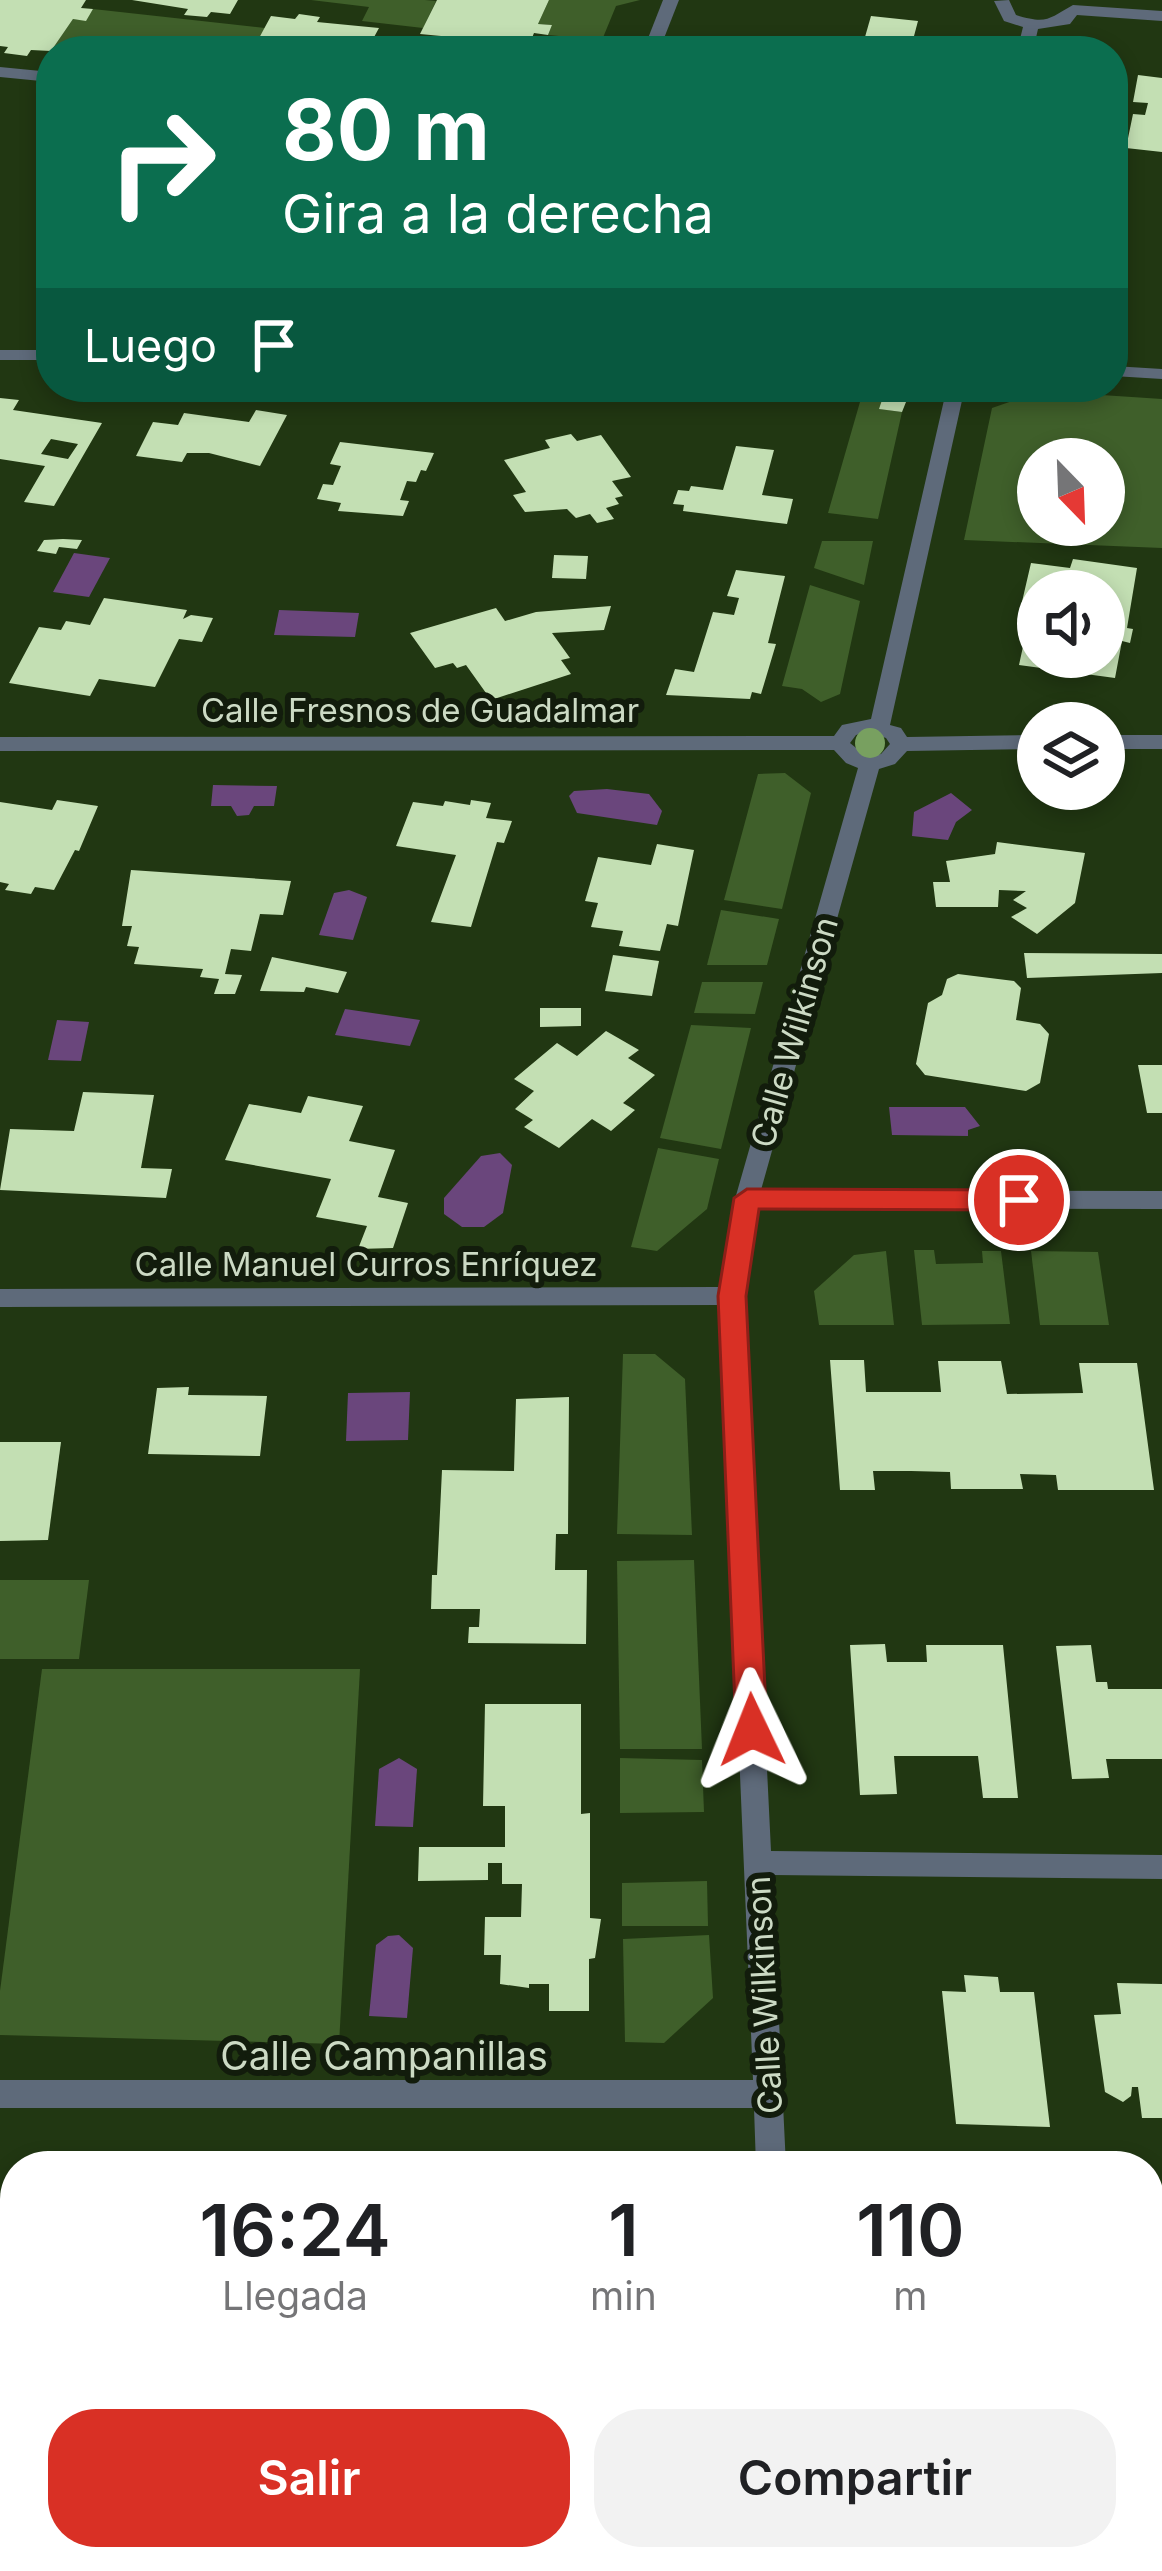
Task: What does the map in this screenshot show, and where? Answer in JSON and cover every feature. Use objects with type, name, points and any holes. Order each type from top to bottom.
[{"type":"street","points":[[657,36],[671,0]]},
{"type":"street","points":[[993,0],[1003,0],[1010,18],[1031,25],[1064,21],[1071,5],[1162,16]]},
{"type":"street","points":[[1028,36],[1031,25]]},
{"type":"street","points":[[0,72],[36,76]]},
{"type":"street","points":[[0,356],[36,356]]},
{"type":"street","points":[[1128,372],[1162,374]]},
{"type":"street","points":[[880,726],[953,402]]},
{"type":"street","points":[[880,726],[894,733],[900,744],[892,758],[870,764],[849,757],[840,743],[848,730],[880,726]]},
{"type":"street","points":[[900,744],[1017,742]]},
{"type":"street","points":[[1125,742],[1162,742]]},
{"type":"street","name":"Calle Fresnos de Guadalmar","points":[[0,744],[840,743]]},
{"type":"street","name":"Calle Wilkinson","points":[[771,2151],[732,1296],[747,1198],[870,764]]},
{"type":"street","points":[[747,1198],[1162,1200]]},
{"type":"street","name":"Calle Manuel Curros Enríquez","points":[[0,1298],[732,1296]]},
{"type":"street","points":[[758,1863],[1162,1867]]},
{"type":"street","name":"Calle Campanillas","points":[[0,2094],[769,2094]]},
{"type":"green space","points":[[311,0],[436,1],[423,28],[362,21],[369,7]]},
{"type":"green space","points":[[549,0],[640,0],[616,6],[604,36],[548,35],[552,25],[538,24]]},
{"type":"green space","points":[[93,9],[265,28],[260,36],[61,36],[73,19],[86,20]]},
{"type":"green space","points":[[1162,399],[1162,548],[1112,546],[1125,546],[1125,438],[1017,438],[1017,542],[964,540],[992,408],[1009,402]]},
{"type":"green space","points":[[860,402],[882,402],[880,409],[902,412],[878,519],[828,513]]},
{"type":"green space","points":[[822,541],[873,541],[864,585],[814,568]]},
{"type":"green space","points":[[810,585],[860,601],[840,694],[821,702],[802,689],[782,686]]},
{"type":"green space","points":[[785,773],[811,793],[782,909],[724,900],[758,774]]},
{"type":"green space","points":[[721,910],[779,919],[767,965],[707,965]]},
{"type":"green space","points":[[702,982],[763,982],[755,1014],[694,1013]]},
{"type":"green space","points":[[691,1025],[751,1028],[721,1149],[660,1138]]},
{"type":"green space","points":[[658,1148],[719,1159],[707,1209],[657,1251],[631,1247]]},
{"type":"green space","points":[[914,1250],[934,1250],[936,1264],[983,1263],[982,1251],[1001,1251],[1010,1324],[922,1325]]},
{"type":"green space","points":[[886,1251],[894,1325],[819,1325],[814,1291],[854,1255]]},
{"type":"green space","points":[[1031,1251],[1098,1252],[1109,1325],[1040,1325]]},
{"type":"green space","points":[[623,1354],[655,1354],[685,1379],[692,1535],[617,1534]]},
{"type":"green space","points":[[694,1560],[702,1749],[620,1749],[617,1561]]},
{"type":"green space","points":[[0,1580],[89,1580],[79,1659],[0,1659]]},
{"type":"green space","points":[[42,1669],[360,1669],[339,2044],[0,2035],[0,1991]]},
{"type":"green space","points":[[620,1758],[702,1760],[704,1812],[620,1813]]},
{"type":"green space","points":[[707,1881],[708,1926],[622,1926],[622,1883]]},
{"type":"green space","points":[[709,1935],[713,1998],[664,2043],[625,2042],[623,1939]]},
{"type":"shaded area","points":[[74,553],[110,558],[89,597],[53,592]]},
{"type":"shaded area","points":[[279,610],[359,613],[355,637],[274,635]]},
{"type":"shaded area","points":[[213,785],[277,786],[274,806],[254,806],[249,815],[237,816],[231,806],[211,806]]},
{"type":"shaded area","points":[[574,791],[649,794],[662,811],[657,825],[577,813],[569,796]]},
{"type":"shaded area","points":[[951,793],[972,810],[956,822],[948,840],[912,836],[914,812]]},
{"type":"shaded area","points":[[349,890],[367,897],[353,940],[319,935],[334,893]]},
{"type":"shaded area","points":[[345,1009],[420,1020],[410,1046],[335,1035]]},
{"type":"shaded area","points":[[57,1020],[89,1022],[81,1061],[48,1060]]},
{"type":"shaded area","points":[[889,1107],[965,1107],[980,1126],[968,1130],[968,1136],[892,1135]]},
{"type":"shaded area","points":[[500,1153],[512,1165],[503,1213],[484,1227],[462,1227],[444,1214],[444,1198],[481,1156]]},
{"type":"shaded area","points":[[410,1392],[408,1440],[346,1441],[348,1393]]},
{"type":"shaded area","points":[[399,1758],[417,1769],[413,1827],[375,1826],[379,1769]]},
{"type":"shaded area","points":[[399,1935],[413,1948],[407,2018],[369,2016],[376,1945]]},
{"type":"building","points":[[0,0],[86,0],[81,8],[93,9],[86,21],[73,19],[61,36],[36,36],[36,50],[27,56],[4,53],[8,47],[0,46]]},
{"type":"building","points":[[132,0],[238,0],[230,14],[211,12],[207,17],[184,15],[188,9]]},
{"type":"building","points":[[437,0],[549,0],[538,24],[552,25],[548,35],[420,34]]},
{"type":"building","points":[[299,14],[320,17],[317,22],[379,28],[375,36],[260,36],[271,16],[295,19]]},
{"type":"building","points":[[871,16],[918,21],[914,36],[865,36]]},
{"type":"building","points":[[1138,75],[1162,78],[1162,152],[1128,148],[1133,114],[1145,115],[1148,103],[1133,102]]},
{"type":"building","points":[[0,398],[19,400],[13,410],[102,423],[54,506],[24,502],[45,466],[0,459]],"holes":[[[51,439],[78,444],[68,459],[41,454]]]},
{"type":"building","points":[[881,402],[906,402],[902,412],[879,409]]},
{"type":"building","points":[[256,410],[287,415],[260,466],[209,453],[187,453],[182,462],[136,456],[153,422],[178,425],[184,413],[249,422]]},
{"type":"building","points":[[571,434],[577,441],[601,435],[631,477],[612,481],[623,496],[615,498],[619,504],[606,508],[614,519],[597,523],[590,514],[576,518],[567,509],[525,512],[513,495],[526,492],[504,460],[550,448],[545,440]]},
{"type":"building","points":[[340,442],[434,453],[416,482],[407,481],[400,500],[409,501],[403,516],[338,511],[341,503],[317,499],[323,484],[333,485],[341,466],[330,464]]},
{"type":"building","points":[[736,446],[774,450],[762,495],[793,499],[787,524],[683,511],[684,505],[673,504],[678,490],[689,491],[691,486],[723,490]]},
{"type":"building","points":[[44,540],[82,540],[77,549],[59,547],[56,554],[37,551]]},
{"type":"building","points":[[554,555],[588,556],[586,579],[552,578]]},
{"type":"building","points":[[1073,559],[1137,568],[1127,628],[1133,629],[1130,643],[1125,642],[1125,570],[1029,570],[1031,563],[1070,568]]},
{"type":"building","points":[[736,570],[785,576],[768,643],[776,644],[761,694],[752,692],[750,699],[666,695],[675,669],[694,672],[713,612],[734,615],[739,598],[727,596]]},
{"type":"building","points":[[104,598],[187,610],[183,619],[191,615],[213,618],[202,642],[179,639],[155,687],[99,679],[90,696],[9,683],[39,627],[61,630],[66,621],[90,625]]},
{"type":"building","points":[[611,606],[604,630],[552,633],[570,658],[561,660],[571,674],[491,700],[466,665],[435,668],[410,633],[496,608],[505,621],[536,612]]},
{"type":"building","points":[[57,800],[98,806],[79,851],[75,850],[54,890],[35,887],[31,894],[5,890],[9,884],[0,882],[0,802],[52,810]]},
{"type":"building","points":[[471,800],[491,803],[486,818],[512,821],[504,843],[497,842],[471,927],[431,922],[456,855],[396,846],[413,802],[443,806],[445,801],[470,805]]},
{"type":"building","points":[[997,842],[1085,853],[1075,903],[1037,934],[1011,917],[1027,908],[1013,900],[1026,891],[999,890],[998,907],[936,907],[933,882],[950,882],[946,861],[995,854]]},
{"type":"building","points":[[657,844],[694,850],[678,926],[667,924],[660,951],[619,946],[623,931],[591,927],[598,903],[585,901],[598,857],[651,865]]},
{"type":"building","points":[[131,870],[291,881],[283,915],[260,914],[251,951],[231,949],[225,974],[242,975],[235,994],[214,994],[219,979],[200,977],[203,969],[134,964],[139,947],[127,946],[132,926],[122,926]]},
{"type":"building","points":[[1024,953],[1162,954],[1162,973],[1027,978]]},
{"type":"building","points":[[613,955],[659,961],[652,996],[605,991]]},
{"type":"building","points":[[272,957],[347,972],[338,993],[306,987],[304,992],[260,991]]},
{"type":"building","points":[[958,974],[1014,981],[1021,988],[1016,1020],[1040,1024],[1049,1034],[1040,1083],[1026,1091],[925,1075],[916,1064],[928,1003],[942,995],[947,979]]},
{"type":"building","points":[[540,1008],[581,1008],[581,1026],[540,1027]]},
{"type":"building","points":[[606,1031],[639,1050],[628,1058],[655,1075],[623,1103],[635,1110],[611,1131],[592,1119],[559,1148],[524,1127],[533,1120],[515,1109],[534,1091],[514,1079],[557,1043],[577,1056]]},
{"type":"building","points":[[1138,1065],[1162,1065],[1162,1113],[1147,1113]]},
{"type":"building","points":[[83,1092],[154,1095],[141,1168],[172,1169],[166,1198],[0,1190],[10,1129],[74,1131]]},
{"type":"building","points":[[308,1096],[363,1106],[349,1141],[395,1150],[378,1197],[408,1203],[393,1248],[358,1249],[367,1226],[316,1217],[331,1179],[225,1160],[249,1104],[301,1113]]},
{"type":"building","points":[[830,1360],[864,1360],[866,1392],[941,1392],[938,1361],[1001,1361],[1007,1394],[1083,1393],[1079,1363],[1137,1363],[1154,1490],[1058,1490],[1056,1475],[1020,1474],[1023,1489],[951,1489],[950,1472],[873,1471],[875,1490],[840,1490]]},
{"type":"building","points":[[189,1387],[188,1395],[267,1396],[260,1456],[148,1454],[157,1388]]},
{"type":"building","points":[[569,1397],[568,1534],[556,1534],[555,1570],[587,1570],[586,1644],[468,1643],[469,1627],[479,1627],[480,1609],[431,1609],[442,1470],[514,1471],[516,1399]]},
{"type":"building","points":[[0,1442],[61,1442],[48,1540],[0,1541]]},
{"type":"building","points":[[885,1644],[887,1662],[927,1662],[926,1645],[1003,1645],[1018,1798],[983,1798],[978,1756],[894,1756],[897,1794],[860,1795],[850,1645]]},
{"type":"building","points":[[1091,1645],[1096,1682],[1107,1682],[1108,1689],[1162,1689],[1162,1759],[1106,1759],[1109,1778],[1072,1779],[1056,1646]]},
{"type":"building","points":[[485,1704],[581,1704],[581,1814],[590,1813],[590,1918],[601,1919],[595,1958],[589,1959],[589,2011],[549,2011],[549,1984],[529,1984],[529,1988],[500,1984],[501,1955],[484,1955],[485,1917],[521,1917],[522,1884],[502,1884],[502,1863],[488,1863],[488,1880],[418,1881],[419,1847],[505,1847],[505,1806],[483,1806]]},
{"type":"building","points":[[964,1975],[998,1977],[1000,1992],[1034,1992],[1050,2127],[956,2124],[942,1991],[966,1992]]},
{"type":"building","points":[[1117,1983],[1162,1984],[1162,2118],[1142,2118],[1138,2087],[1132,2087],[1131,2096],[1123,2102],[1105,2092],[1094,2015],[1121,2014]]},
{"type":"route","points":[[752,1730],[732,1296],[747,1198],[1019,1200]]}]
